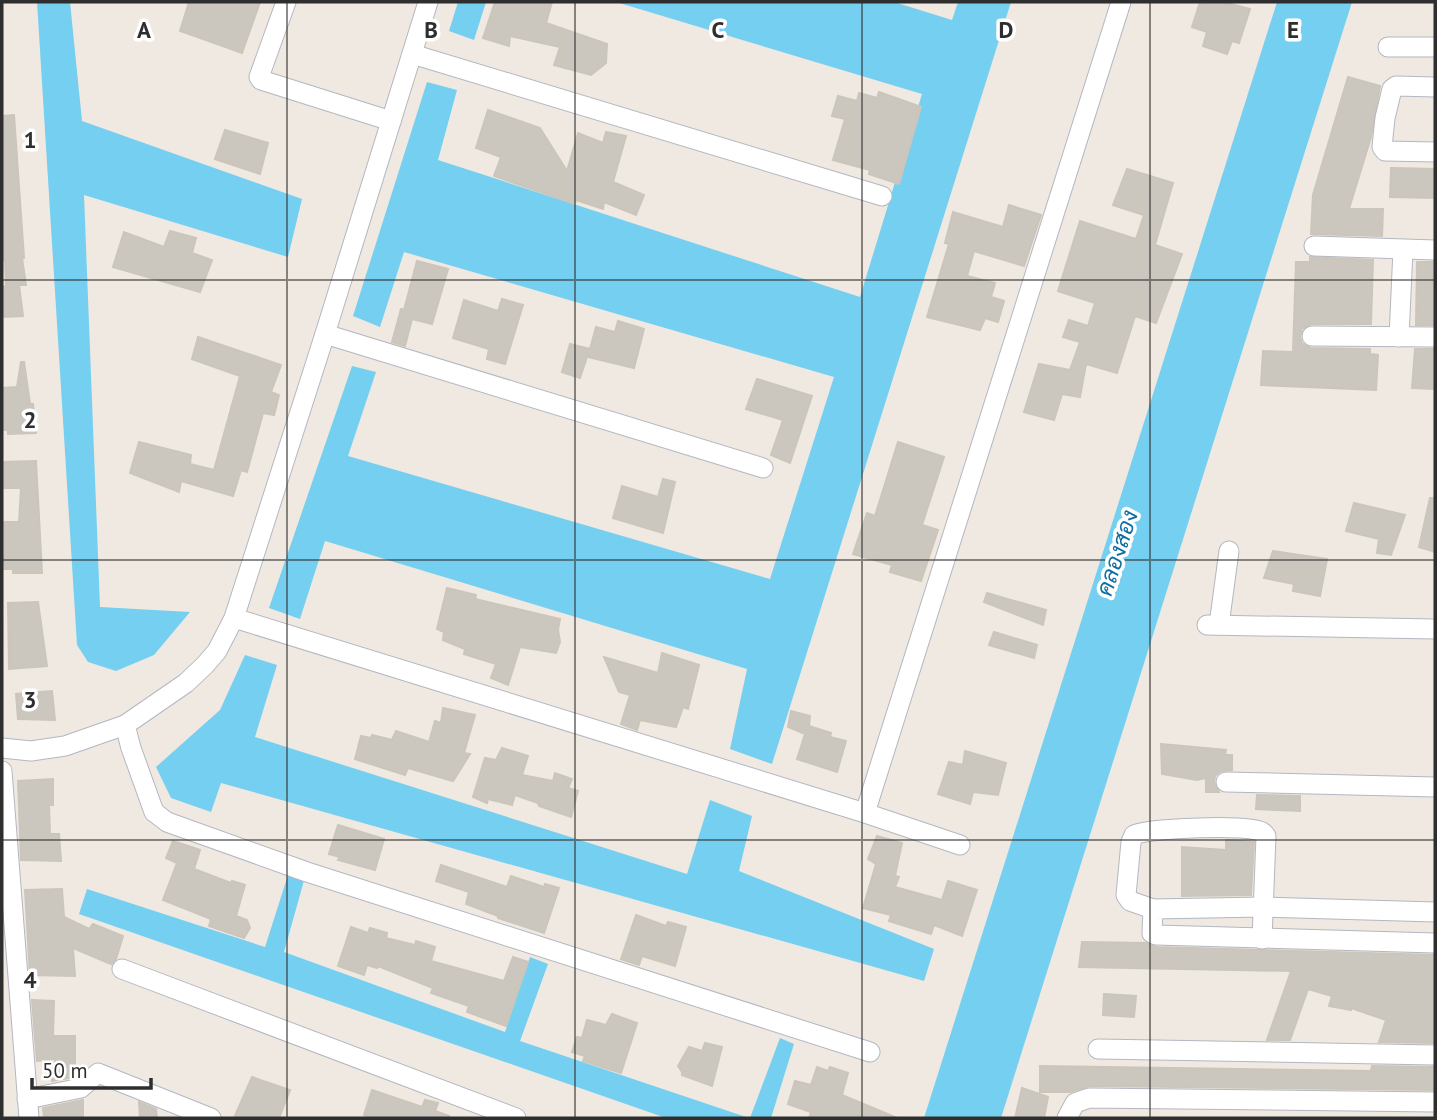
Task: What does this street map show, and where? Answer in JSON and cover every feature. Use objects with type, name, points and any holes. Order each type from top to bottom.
[{"type":"street","points":[[286,2],[259,77],[261,80],[391,121]]},
{"type":"street","points":[[2,748],[31,751],[65,747],[125,725],[186,683],[217,651],[234,618],[326,334],[428,2]]},
{"type":"street","points":[[865,813],[1121,2]]},
{"type":"street","points":[[1388,47],[1435,47]]},
{"type":"street","points":[[412,54],[882,196]]},
{"type":"street","points":[[1435,87],[1396,86],[1392,89],[1382,147],[1385,151],[1435,152]]},
{"type":"street","points":[[1314,246],[1435,250]]},
{"type":"street","points":[[1399,337],[1403,250]]},
{"type":"street","points":[[326,334],[763,468]]},
{"type":"street","points":[[1312,336],[1435,337]]},
{"type":"street","points":[[1229,551],[1213,625],[1435,629]]},
{"type":"street","points":[[234,618],[865,813],[960,845]]},
{"type":"street","points":[[125,725],[154,812],[167,822],[307,873],[870,1052]]},
{"type":"street","points":[[2,771],[28,1108],[81,1088],[97,1073],[211,1118]]},
{"type":"street","points":[[1226,782],[1435,787]]},
{"type":"street","points":[[1262,939],[1262,907],[1266,836],[1262,831],[1221,828],[1149,830],[1134,835],[1126,895],[1130,901],[1153,909],[1262,907],[1435,912]]},
{"type":"street","points":[[1153,909],[1153,935],[1435,943]]},
{"type":"street","points":[[122,970],[516,1118]]},
{"type":"street","points":[[1098,1049],[1435,1055]]},
{"type":"street","points":[[1067,1118],[1075,1103],[1089,1098],[1435,1102]]},
{"type":"water","points":[[37,2],[70,2],[82,121],[302,199],[288,257],[84,195],[100,607],[190,612],[154,655],[116,671],[88,662],[77,645]]},
{"type":"water","points":[[458,2],[486,2],[474,40],[449,31]]},
{"type":"water","points":[[616,2],[894,2],[952,20],[958,2],[1011,2],[772,764],[730,749],[747,669],[325,541],[300,619],[269,608],[352,366],[376,372],[348,456],[770,579],[834,377],[404,252],[380,327],[353,316],[427,82],[457,90],[438,160],[860,297],[922,94]]},
{"type":"water","name":"คลองสอง","points":[[1277,2],[1352,2],[1001,1118],[924,1118]]},
{"type":"water","points":[[245,655],[277,665],[255,737],[687,874],[710,800],[752,816],[739,871],[934,949],[924,981],[221,783],[211,812],[171,798],[156,767],[220,710]]},
{"type":"water","points":[[289,872],[305,877],[284,952],[505,1032],[530,957],[548,964],[520,1041],[749,1118],[666,1118],[79,914],[87,889],[265,947]]},
{"type":"water","points":[[780,1038],[794,1044],[771,1118],[750,1118]]},
{"type":"building","points":[[189,2],[260,2],[242,53],[180,31]]},
{"type":"building","points":[[495,2],[552,2],[546,23],[607,44],[606,63],[591,75],[554,65],[560,47],[510,36],[509,46],[483,38]]},
{"type":"building","points":[[1200,2],[1223,2],[1250,9],[1239,43],[1232,41],[1227,54],[1203,46],[1207,32],[1192,27]]},
{"type":"building","points":[[1348,77],[1380,86],[1371,137],[1349,209],[1383,209],[1382,236],[1311,234],[1313,195]]},
{"type":"building","points":[[879,92],[921,107],[899,184],[869,174],[870,170],[833,160],[845,119],[832,116],[838,96],[857,101],[859,93],[877,98]]},
{"type":"building","points":[[488,110],[540,128],[567,171],[578,133],[603,143],[606,132],[626,136],[613,182],[644,195],[636,215],[604,202],[603,209],[576,200],[575,204],[494,176],[501,157],[476,148]]},
{"type":"building","points":[[14,115],[26,285],[19,285],[23,316],[2,317],[2,287],[6,286],[5,259],[2,260],[2,116]]},
{"type":"building","points":[[225,130],[268,143],[260,174],[215,159]]},
{"type":"building","points":[[1391,168],[1435,169],[1435,198],[1390,197]]},
{"type":"building","points":[[1127,169],[1173,183],[1155,245],[1182,254],[1156,323],[1135,316],[1117,373],[1086,364],[1080,397],[1062,394],[1054,420],[1024,412],[1039,364],[1070,370],[1080,342],[1063,337],[1069,320],[1088,326],[1095,303],[1058,291],[1080,221],[1136,239],[1144,215],[1113,205]]},
{"type":"building","points":[[1009,205],[1041,215],[1024,266],[974,251],[967,276],[995,283],[991,297],[1004,301],[998,322],[985,318],[980,330],[927,317],[949,244],[945,243],[953,212],[1003,227]]},
{"type":"building","points":[[170,231],[196,238],[192,253],[212,260],[200,292],[113,267],[124,232],[164,247]]},
{"type":"building","points":[[1310,257],[1373,260],[1371,324],[1311,324],[1302,329],[1300,337],[1302,343],[1311,348],[1370,349],[1370,354],[1378,355],[1376,390],[1261,385],[1263,351],[1293,352],[1296,262],[1310,262]]},
{"type":"building","points":[[417,261],[448,269],[432,324],[412,319],[405,346],[392,342]]},
{"type":"building","points":[[1417,262],[1435,262],[1435,325],[1416,325]]},
{"type":"building","points":[[502,299],[523,305],[505,364],[487,359],[489,349],[453,338],[464,300],[498,311]]},
{"type":"building","points":[[618,321],[644,329],[634,368],[588,357],[589,351],[580,378],[562,372],[570,344],[590,349],[596,327],[615,332]]},
{"type":"building","points":[[198,337],[281,365],[271,392],[279,395],[274,415],[263,413],[247,472],[241,470],[233,496],[181,481],[179,492],[130,473],[139,442],[191,455],[190,464],[214,470],[240,376],[192,359]]},
{"type":"building","points":[[1415,349],[1435,349],[1435,389],[1412,388]]},
{"type":"building","points":[[21,362],[24,362],[30,404],[33,404],[36,433],[8,434],[8,430],[2,430],[2,388],[17,387]]},
{"type":"building","points":[[757,379],[812,396],[790,463],[771,455],[783,420],[746,409]]},
{"type":"building","points":[[898,442],[944,457],[922,525],[938,530],[921,581],[890,572],[892,565],[853,554],[867,513],[875,516]]},
{"type":"building","points":[[36,461],[42,573],[13,573],[13,569],[2,569],[2,522],[19,522],[21,488],[2,488],[2,462]]},
{"type":"building","points":[[663,479],[675,482],[663,533],[613,518],[622,486],[658,497]]},
{"type":"building","points":[[1430,498],[1435,498],[1435,552],[1419,547]]},
{"type":"building","points":[[1354,503],[1405,515],[1391,555],[1377,553],[1379,539],[1346,531]]},
{"type":"building","points":[[1273,551],[1327,559],[1320,596],[1293,591],[1294,584],[1264,578]]},
{"type":"building","points":[[447,588],[476,595],[475,599],[560,619],[560,642],[556,653],[520,647],[508,685],[491,678],[496,664],[464,654],[465,649],[443,640],[444,632],[437,629]]},
{"type":"building","points":[[987,593],[1046,610],[1043,625],[984,602]]},
{"type":"building","points":[[38,602],[47,666],[9,669],[8,603]]},
{"type":"building","points":[[994,632],[1037,645],[1034,658],[989,645]]},
{"type":"building","points":[[662,653],[699,665],[688,709],[683,707],[676,727],[640,720],[637,730],[621,724],[630,695],[619,692],[604,657],[658,673]]},
{"type":"building","points":[[52,691],[55,720],[18,719],[16,694]]},
{"type":"building","points":[[443,708],[475,715],[464,753],[470,754],[453,781],[408,768],[405,775],[355,759],[361,736],[371,738],[372,735],[392,740],[396,731],[429,742],[435,721],[441,723]]},
{"type":"building","points":[[791,711],[810,716],[809,726],[831,733],[830,737],[846,741],[837,772],[797,759],[805,734],[788,727]]},
{"type":"building","points":[[1161,744],[1226,750],[1225,755],[1232,755],[1232,770],[1221,771],[1215,776],[1214,782],[1219,792],[1206,792],[1206,778],[1197,780],[1162,774]]},
{"type":"building","points":[[502,748],[528,756],[522,775],[553,781],[555,773],[572,779],[568,788],[578,791],[571,817],[515,795],[512,805],[488,799],[487,803],[473,797],[485,758],[496,760]]},
{"type":"building","points":[[965,751],[1006,763],[998,795],[973,792],[970,804],[938,794],[949,762],[963,765]]},
{"type":"building","points":[[53,779],[53,805],[49,805],[50,834],[59,834],[61,861],[21,860],[18,781]]},
{"type":"building","points":[[1257,795],[1300,796],[1300,811],[1256,809]]},
{"type":"building","points":[[338,825],[384,839],[375,870],[338,860],[340,857],[329,854]]},
{"type":"building","points":[[877,836],[902,843],[895,876],[899,877],[895,887],[942,900],[948,881],[977,890],[962,936],[934,925],[931,934],[889,921],[891,915],[863,908],[876,864],[868,859]]},
{"type":"building","points":[[1226,840],[1254,842],[1251,895],[1182,896],[1182,847],[1226,850]]},
{"type":"building","points":[[173,841],[200,850],[194,869],[231,883],[232,881],[245,885],[236,916],[247,920],[250,928],[244,938],[209,926],[211,919],[163,900],[177,863],[166,858]]},
{"type":"building","points":[[441,865],[507,887],[511,876],[544,887],[545,884],[559,888],[544,933],[466,904],[469,892],[436,881]]},
{"type":"building","points":[[62,889],[64,917],[89,929],[93,924],[123,936],[116,959],[111,964],[73,948],[75,976],[30,975],[25,890]]},
{"type":"building","points":[[636,915],[666,926],[668,922],[686,927],[675,966],[642,956],[639,965],[621,959]]},
{"type":"building","points":[[351,927],[368,933],[370,928],[387,933],[386,938],[415,945],[416,941],[435,947],[431,961],[504,981],[513,957],[528,962],[506,1026],[467,1012],[469,1006],[431,993],[433,988],[378,966],[367,965],[364,975],[338,966]]},
{"type":"building","points":[[1082,942],[1146,943],[1156,947],[1435,955],[1435,1043],[1379,1042],[1386,1020],[1351,1008],[1329,1006],[1332,996],[1308,989],[1290,1040],[1267,1040],[1291,971],[1079,967]]},
{"type":"building","points":[[1104,994],[1136,996],[1134,1017],[1103,1015]]},
{"type":"building","points":[[32,1000],[54,1001],[53,1036],[75,1036],[75,1077],[52,1081],[52,1060],[37,1061]]},
{"type":"building","points":[[612,1014],[637,1023],[621,1073],[583,1061],[585,1056],[572,1052],[577,1037],[582,1038],[587,1020],[606,1025]]},
{"type":"building","points":[[705,1043],[722,1047],[712,1086],[682,1075],[678,1066],[689,1047],[702,1051]]},
{"type":"building","points":[[1040,1066],[1371,1071],[1372,1066],[1435,1067],[1435,1090],[1089,1086],[1070,1092],[1040,1092]]},
{"type":"building","points":[[817,1067],[828,1071],[830,1067],[848,1073],[842,1095],[897,1118],[809,1118],[811,1112],[788,1104],[795,1081],[811,1085]]},
{"type":"building","points":[[252,1077],[290,1090],[279,1118],[234,1118]]},
{"type":"building","points":[[1022,1088],[1048,1097],[1044,1118],[1015,1118]]},
{"type":"building","points":[[372,1090],[422,1107],[425,1100],[438,1103],[435,1111],[449,1118],[372,1118],[364,1115]]},
{"type":"building","points":[[83,1100],[83,1118],[44,1118],[43,1108]]},
{"type":"building","points":[[139,1102],[156,1109],[157,1118],[140,1118]]}]
